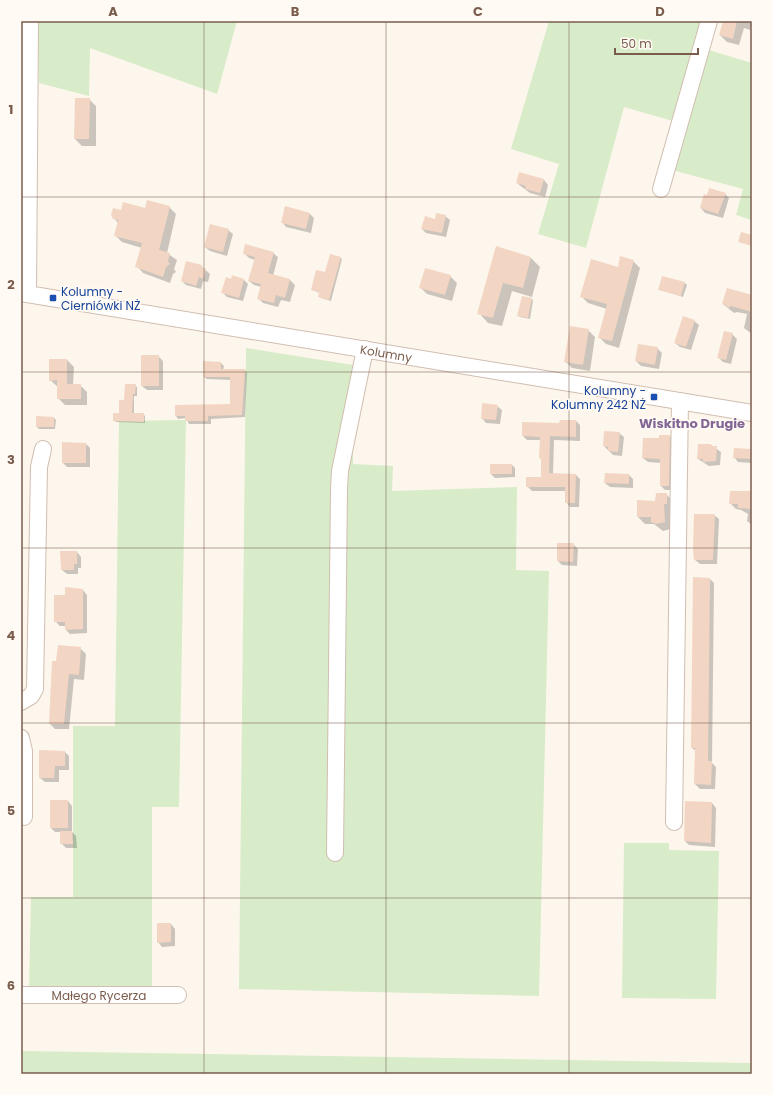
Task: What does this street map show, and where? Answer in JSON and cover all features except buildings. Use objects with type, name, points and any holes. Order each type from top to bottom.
[{"type":"street","points":[[24,293],[30,21]]},
{"type":"street","points":[[661,189],[709,21]]},
{"type":"street","name":"Kolumny","points":[[24,293],[752,413]]},
{"type":"street","points":[[335,852],[340,471],[365,349]]},
{"type":"street","points":[[674,822],[680,401]]},
{"type":"street","points":[[21,702],[31,696],[35,689],[39,467],[43,449]]},
{"type":"street","points":[[21,738],[24,751],[24,817]]},
{"type":"street","name":"Małego Rycerza","points":[[21,995],[178,995]]},
{"type":"green space","points":[[38,21],[237,21],[217,94],[90,48],[89,96],[39,83]]},
{"type":"green space","points":[[549,21],[705,21],[673,121],[624,107],[586,248],[538,234],[559,164],[511,149]]},
{"type":"green space","points":[[705,49],[752,63],[752,220],[736,215],[743,189],[672,170]]},
{"type":"green space","points":[[246,348],[353,365],[353,464],[393,466],[392,491],[517,487],[516,570],[549,571],[539,996],[239,989]]},
{"type":"green space","points":[[186,420],[179,807],[152,807],[152,990],[29,990],[31,897],[73,897],[73,726],[115,726],[119,421]]},
{"type":"green space","points":[[624,843],[669,843],[669,850],[719,851],[716,999],[622,998]]},
{"type":"green space","points":[[21,1051],[752,1063],[752,1074],[21,1074]]},
{"type":"place","name":"Kolumny - Cierniówki NŻ","points":[[53,298]]},
{"type":"place","name":"Kolumny - Kolumny 242 NŻ","points":[[654,397]]},
{"type":"district","name":"Wiskitno Drugie","points":[[692,423]]}]
